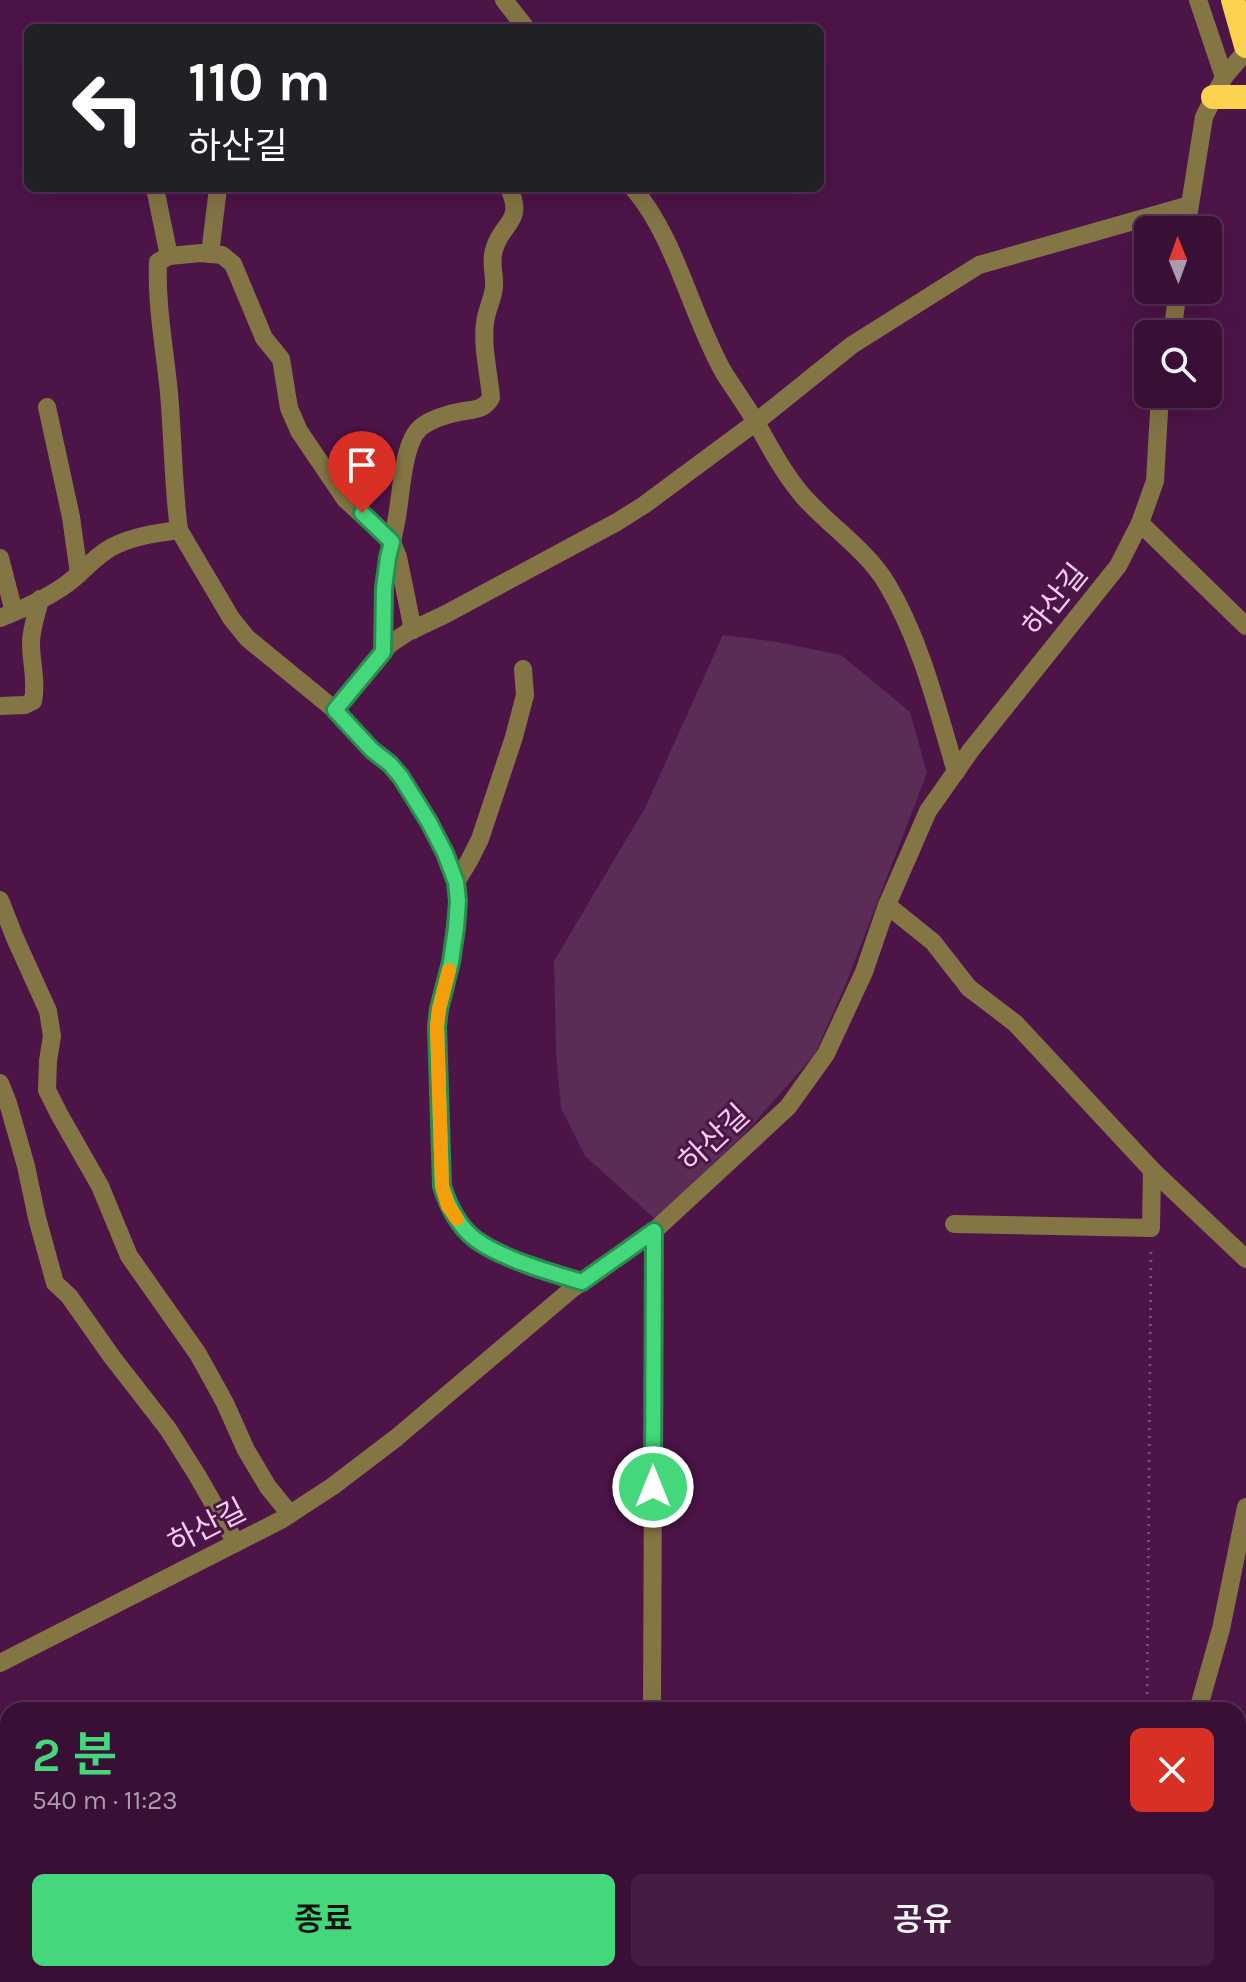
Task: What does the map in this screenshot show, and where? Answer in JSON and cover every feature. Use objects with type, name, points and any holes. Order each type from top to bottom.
[{"type":"highway","points":[[1233,0],[1246,48]]},
{"type":"highway","points":[[1218,87],[1246,97]]},
{"type":"street","points":[[505,0],[523,24]]},
{"type":"street","points":[[1198,0],[1218,87]]},
{"type":"street","points":[[1188,216],[1201,125],[1218,87],[1246,48]]},
{"type":"street","points":[[156,192],[169,256]]},
{"type":"street","points":[[210,254],[218,192]]},
{"type":"street","points":[[383,652],[384,588],[388,558],[412,440],[418,429],[429,422],[457,412],[479,409],[487,405],[491,398],[484,346],[485,322],[494,290],[494,247],[513,219],[514,199],[511,192]]},
{"type":"street","points":[[636,192],[662,231],[711,348],[780,465],[802,496],[871,563],[886,582],[915,642],[956,772]]},
{"type":"street","points":[[335,710],[390,644],[644,505],[756,422],[852,345],[979,265],[1190,205]]},
{"type":"street","points":[[413,630],[392,542],[345,499],[299,431],[289,408],[281,359],[264,338],[233,264],[222,255],[210,254],[169,256],[158,262],[179,530],[231,618],[247,638],[335,710],[401,777],[429,822],[456,882],[458,901],[451,962],[437,1026],[442,1186],[448,1206],[474,1239],[539,1268],[582,1282]]},
{"type":"street","points":[[47,407],[71,517],[79,574]]},
{"type":"street","name":"하산길","points":[[0,1663],[236,1543],[333,1486],[396,1438],[582,1282],[654,1231],[788,1107],[826,1054],[864,972],[887,905],[928,811],[971,750],[1118,566],[1140,523],[1155,481],[1159,408]]},
{"type":"street","points":[[1140,523],[1246,626]]},
{"type":"street","points":[[0,558],[7,615],[67,584],[113,546],[145,535],[179,530]]},
{"type":"street","points":[[0,706],[25,705],[33,701],[36,676],[31,642],[40,599]]},
{"type":"street","points":[[456,882],[480,839],[514,737],[525,695],[523,669]]},
{"type":"street","points":[[0,900],[48,1011],[52,1036],[47,1090],[100,1186],[129,1256],[198,1354],[246,1450],[268,1487],[290,1514]]},
{"type":"street","points":[[887,905],[933,942],[969,988],[1015,1023],[1152,1170],[1246,1259]]},
{"type":"street","points":[[0,1083],[26,1166],[55,1283],[69,1296],[168,1429],[236,1543]]},
{"type":"street","points":[[954,1224],[1151,1228],[1152,1170]]},
{"type":"street","points":[[652,1702],[654,1231]]},
{"type":"street","points":[[1200,1702],[1221,1629],[1246,1507]]},
{"type":"path","points":[[1147,1702],[1151,1228]]},
{"type":"shaded area","points":[[723,635],[841,655],[910,712],[927,773],[845,986],[815,1054],[745,1133],[655,1219],[585,1156],[561,1108],[554,961],[645,808]]},
{"type":"slow traffic","points":[[449,970],[437,1026],[439,1096],[442,1186],[448,1206],[457,1219]]},
{"type":"route","points":[[362,513],[392,542],[384,588],[383,652],[335,710],[401,777],[419,803],[456,882],[458,901],[451,962],[437,1026],[442,1186],[448,1206],[474,1239],[539,1268],[582,1282],[654,1231],[653,1487]]}]
